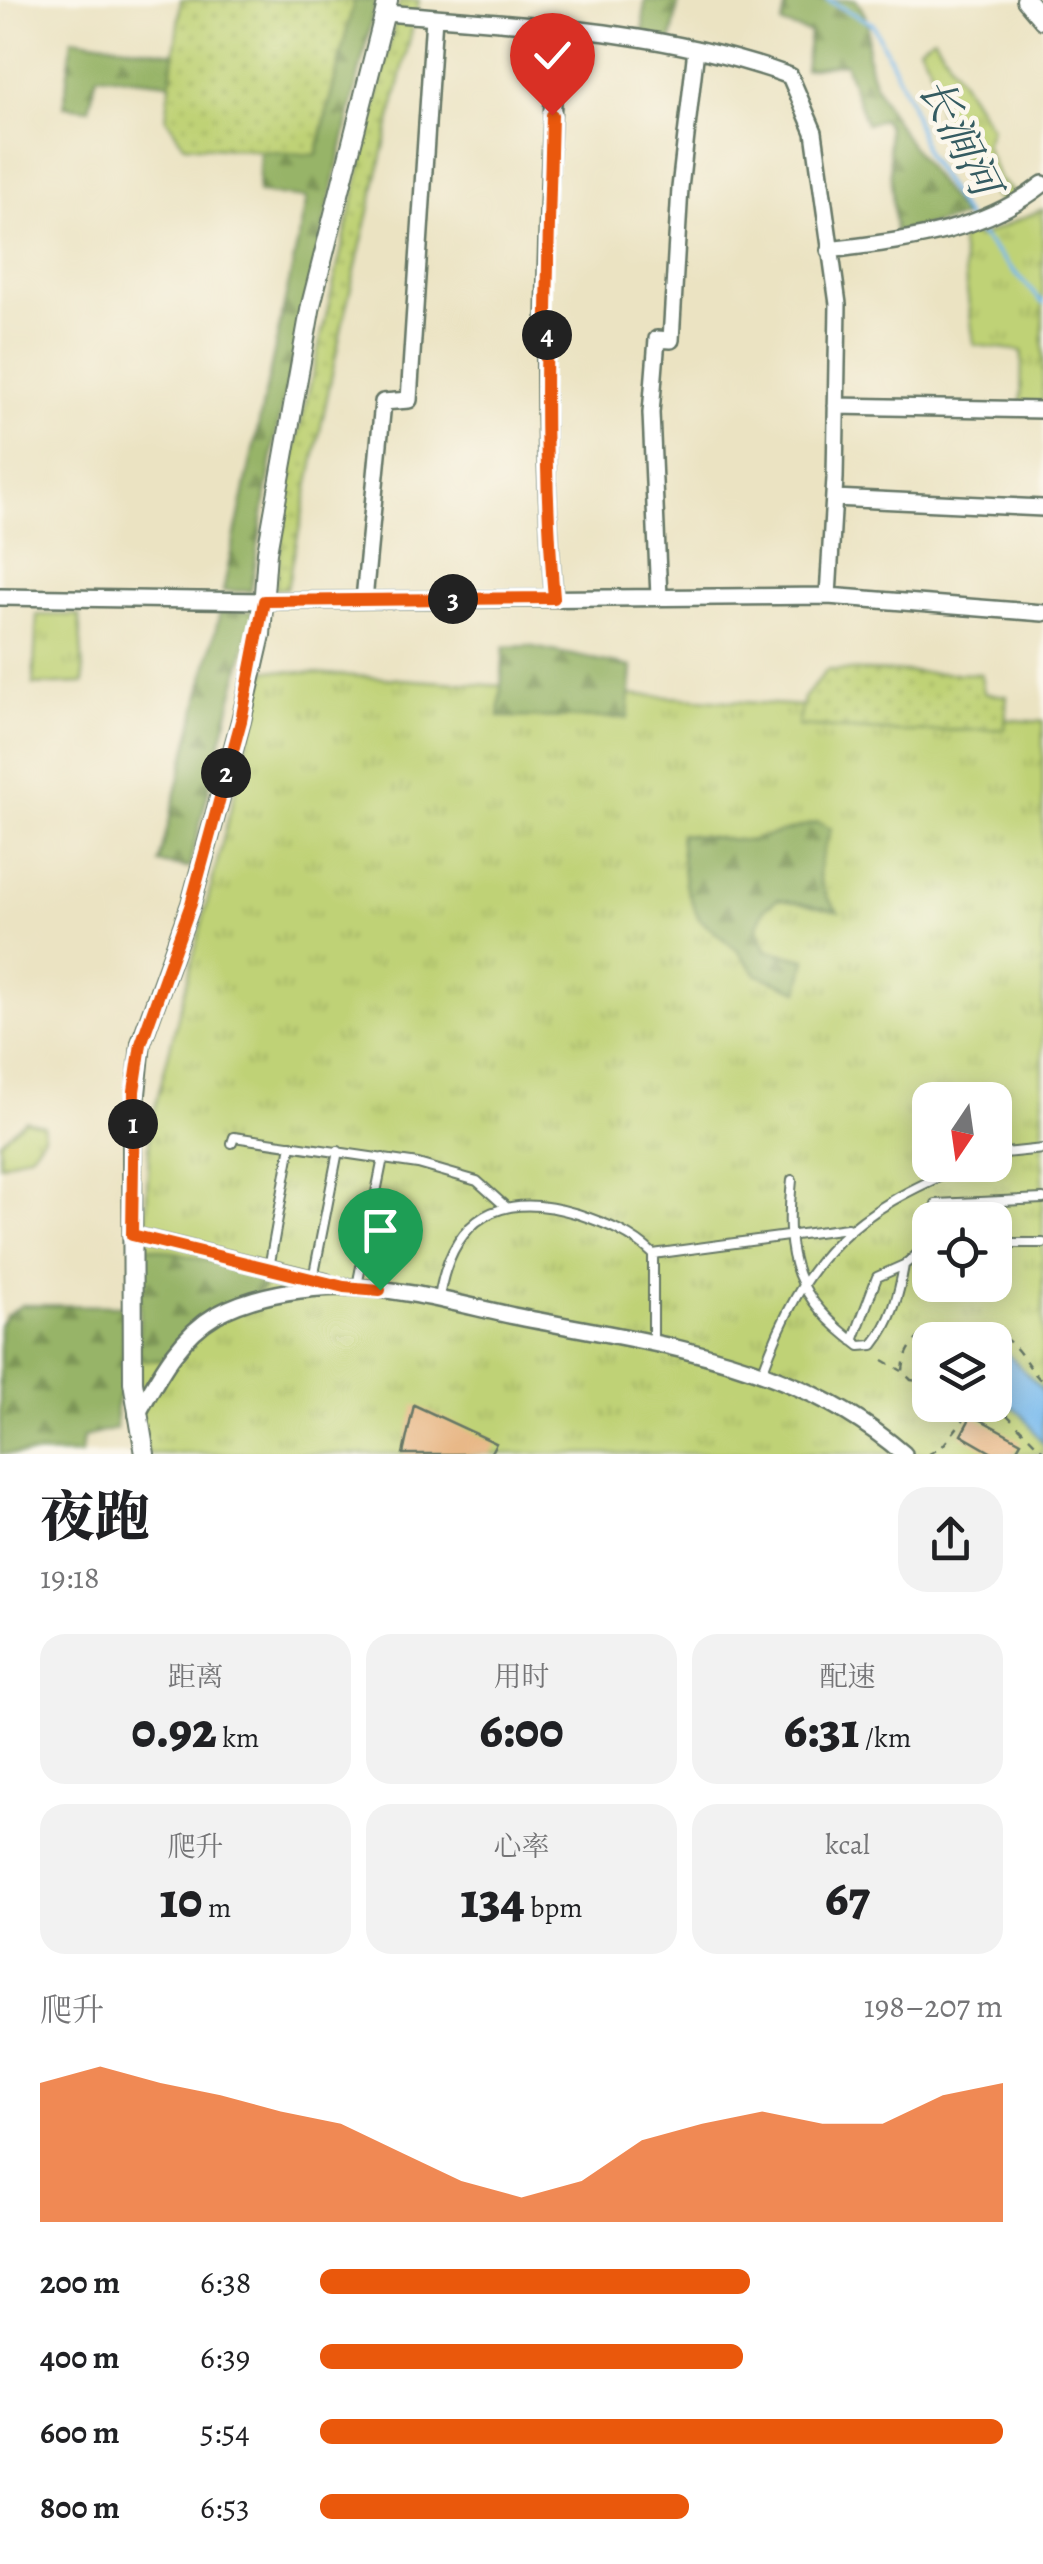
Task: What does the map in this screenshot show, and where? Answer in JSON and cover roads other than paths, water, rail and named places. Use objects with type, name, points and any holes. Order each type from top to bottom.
[{"type":"street","points":[[1026,0],[1043,20]]},
{"type":"street","points":[[145,1454],[133,1382],[134,1091],[141,1044],[191,904],[241,721],[311,306],[386,6],[434,17],[557,28],[738,56],[790,76],[814,132],[838,304],[828,596]]},
{"type":"street","points":[[364,600],[383,402],[409,400],[434,17]]},
{"type":"street","points":[[554,598],[547,519],[546,346],[557,28]]},
{"type":"street","points":[[659,598],[651,413],[657,339],[671,340],[680,188],[696,49]]},
{"type":"street","points":[[829,250],[928,237],[1010,210],[1043,184]]},
{"type":"street","points":[[836,406],[1043,410]]},
{"type":"street","points":[[834,498],[1043,508]]},
{"type":"street","points":[[0,597],[264,601],[828,596],[1043,612]]},
{"type":"street","points":[[132,1235],[351,1288],[438,1300],[653,1342],[762,1374],[848,1412],[904,1454]]},
{"type":"street","points":[[137,1415],[180,1346],[210,1319],[278,1294],[351,1288]]},
{"type":"lane","points":[[232,1143],[234,1137],[382,1158],[477,1182],[505,1206]]},
{"type":"lane","points":[[268,1268],[292,1145]]},
{"type":"lane","points":[[1012,1152],[1043,1149]]},
{"type":"lane","points":[[313,1279],[338,1151]]},
{"type":"lane","points":[[351,1288],[382,1158]]},
{"type":"lane","points":[[792,1180],[786,1234],[802,1288],[829,1323],[860,1346],[873,1345],[884,1331],[898,1296],[904,1265]]},
{"type":"lane","points":[[762,1374],[802,1288],[848,1228],[927,1182]]},
{"type":"lane","points":[[979,1202],[1043,1199]]},
{"type":"lane","points":[[438,1300],[451,1249],[472,1222],[505,1206],[551,1206],[599,1221],[641,1241],[653,1254],[653,1342]]},
{"type":"lane","points":[[653,1254],[848,1228]]},
{"type":"lane","points":[[1012,1243],[1043,1243]]},
{"type":"lane","points":[[853,1341],[877,1277],[912,1259]]},
{"type":"water","points":[[1012,1359],[1043,1391],[1043,1444],[1012,1406]]},
{"type":"waterway","name":"长涧河","points":[[828,0],[873,24],[910,101],[926,154],[968,220]]},
{"type":"waterway","name":"长涧河","points":[[974,228],[1043,303]]}]
